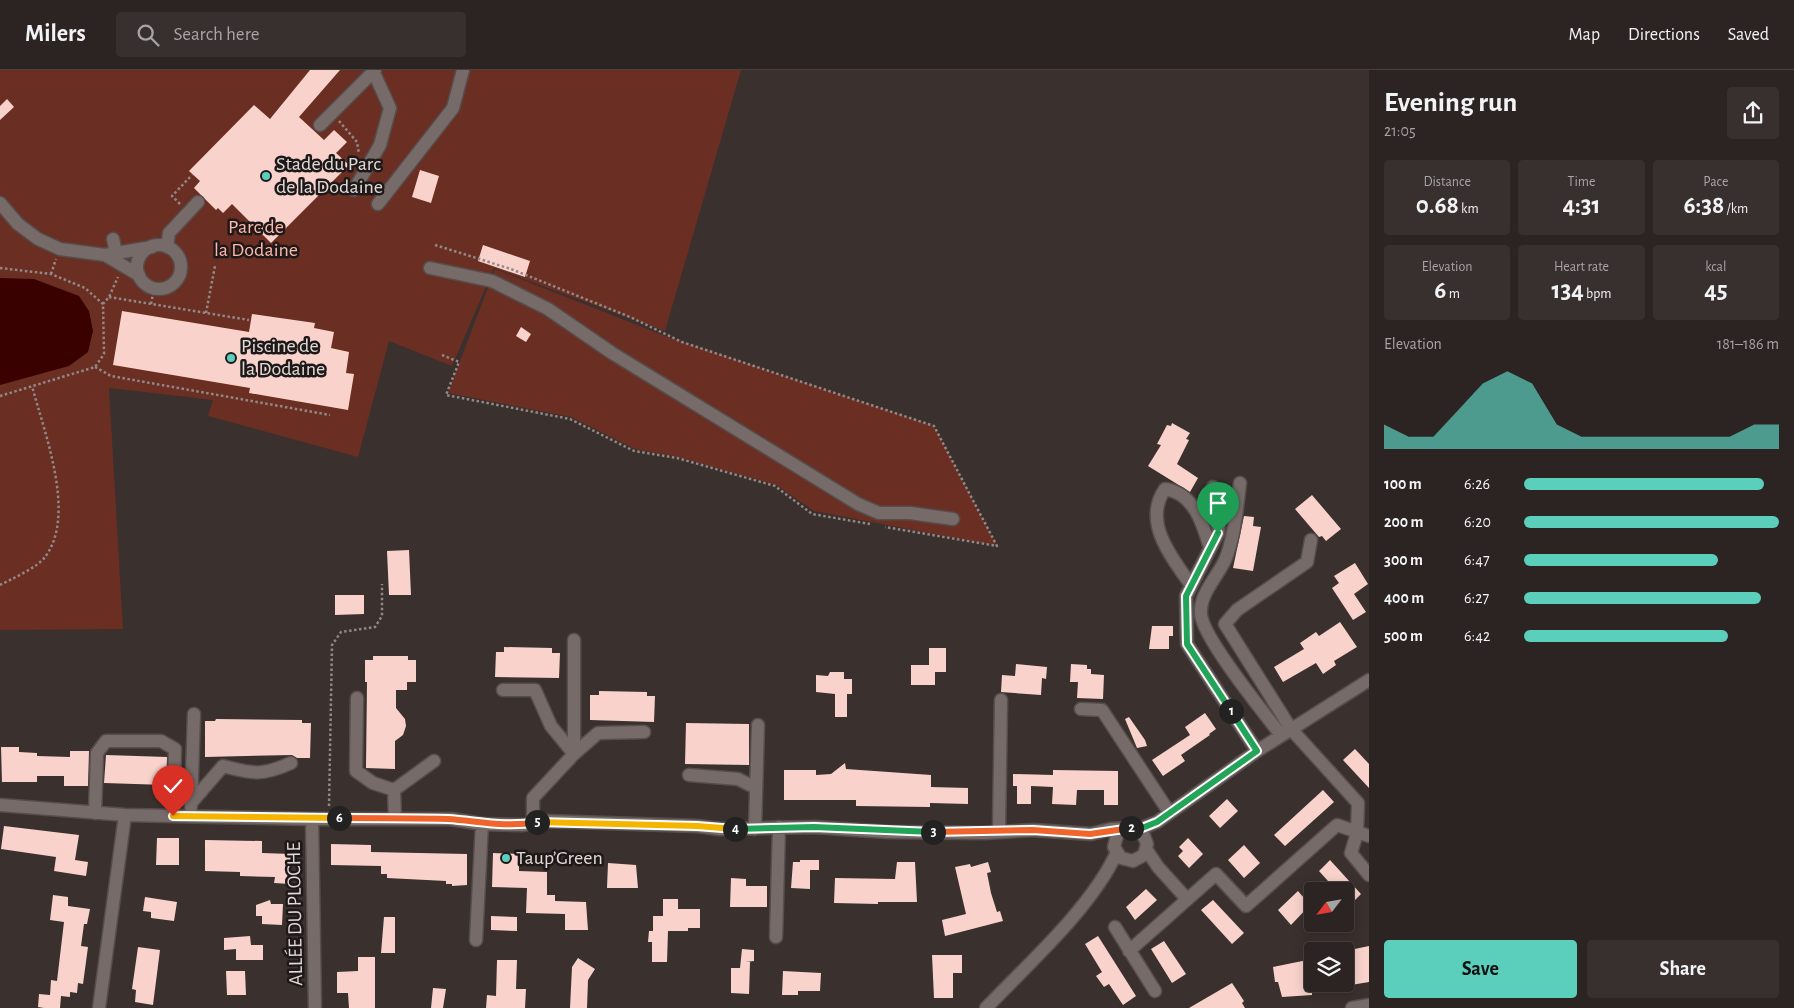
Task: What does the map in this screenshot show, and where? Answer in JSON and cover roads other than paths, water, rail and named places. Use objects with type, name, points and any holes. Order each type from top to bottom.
[{"type":"street","points":[[378,204],[453,108],[462,70]]},
{"type":"street","points":[[320,125],[374,72],[390,108],[380,145],[354,190]]},
{"type":"street","points":[[167,247],[169,233],[198,202]]},
{"type":"street","points":[[0,203],[18,224],[38,239],[60,249],[111,254],[152,247],[167,247],[174,251],[180,262],[179,277],[168,287],[154,289],[142,282],[139,275],[138,263],[140,256],[152,247]]},
{"type":"street","points":[[113,236],[111,254],[122,266],[139,275]]},
{"type":"street","points":[[430,268],[492,281],[548,309],[612,353],[858,504],[879,513],[910,513],[953,519]]},
{"type":"street","points":[[1240,483],[1237,512],[1227,556],[1207,590],[1201,614],[1210,639],[1286,732],[1358,802],[1363,834],[1351,853],[1369,875]]},
{"type":"street","points":[[1214,487],[1220,512],[1218,533],[1186,596],[1187,644],[1257,751]]},
{"type":"street","points":[[1191,585],[1158,534],[1158,500],[1165,490],[1176,491],[1188,501],[1202,521],[1210,548]]},
{"type":"street","points":[[1286,732],[1225,624],[1237,610],[1307,562],[1311,540]]},
{"type":"street","points":[[574,640],[574,754]]},
{"type":"street","points":[[986,1008],[1084,902],[1107,874],[1132,852],[1157,822],[1257,751],[1369,680]]},
{"type":"street","points":[[504,690],[535,690],[551,726],[574,754]]},
{"type":"street","points":[[357,698],[356,772],[373,784],[394,790]]},
{"type":"street","points":[[999,831],[1002,700]]},
{"type":"street","points":[[1081,709],[1102,710],[1169,812]]},
{"type":"street","points":[[191,816],[194,714]]},
{"type":"street","points":[[755,829],[758,725]]},
{"type":"street","points":[[533,823],[533,798],[574,754],[598,733],[644,732]]},
{"type":"street","points":[[95,813],[97,752],[106,741],[161,741],[175,749],[173,816]]},
{"type":"street","points":[[394,790],[434,760]]},
{"type":"street","points":[[191,803],[223,766],[246,772],[270,773],[291,763]]},
{"type":"street","points":[[689,775],[738,779],[756,788]]},
{"type":"street","points":[[394,790],[395,818]]},
{"type":"street","points":[[0,805],[125,815],[312,819],[451,819],[482,824],[544,821],[755,829],[779,827],[853,828],[888,832],[984,833],[999,831],[1090,834],[1132,829],[1144,836],[1132,852]]},
{"type":"street","points":[[99,1008],[125,815]]},
{"type":"street","name":"ALLÉE DU PLOCHE","points":[[312,819],[315,1008]]},
{"type":"street","points":[[1132,852],[1117,835],[1157,822]]},
{"type":"street","points":[[476,940],[482,824]]},
{"type":"street","points":[[1129,951],[1186,898],[1216,874],[1246,906],[1337,825],[1363,834]]},
{"type":"street","points":[[776,937],[779,827]]},
{"type":"street","points":[[1090,834],[1132,852],[1158,867],[1186,898]]},
{"type":"street","points":[[1115,928],[1155,991]]},
{"type":"street","points":[[1352,1008],[1369,1005]]},
{"type":"place","name":"Stade du Parc de la Dodaine","points":[[266,176]]},
{"type":"place","name":"Piscine de la Dodaine","points":[[231,358]]},
{"type":"place","name":"Taup’Green","points":[[506,858]]},
{"type":"park label","name":"Parc de la Dodaine","points":[[256,238]]}]
